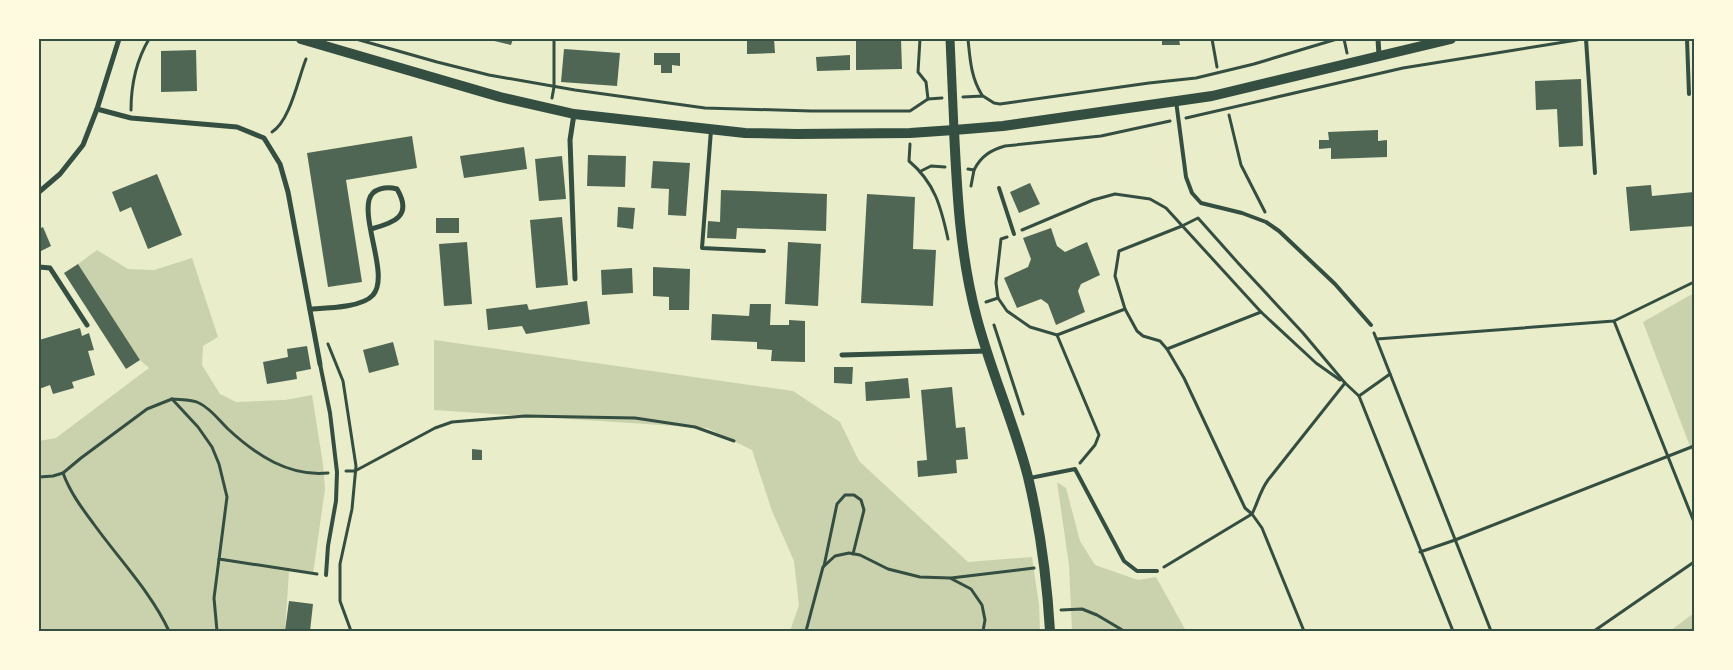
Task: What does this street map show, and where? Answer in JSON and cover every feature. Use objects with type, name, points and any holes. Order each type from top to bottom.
[{"type":"main road","points":[[301,39],[500,97],[574,114],[745,133],[796,134],[910,133],[1003,126],[1212,96],[1451,39]]},
{"type":"main road","points":[[954,130],[960,226],[968,278],[976,316],[1028,478],[1044,567],[1050,631]]},
{"type":"street","points":[[39,192],[60,174],[83,144],[98,109],[119,39]]},
{"type":"street","points":[[950,39],[954,130]]},
{"type":"street","points":[[1378,39],[1379,55]]},
{"type":"street","points":[[98,109],[131,118],[237,126],[264,138],[280,164],[288,192],[320,364]]},
{"type":"street","points":[[574,114],[570,140],[575,280]]},
{"type":"street","points":[[310,309],[333,308],[363,302],[372,297],[378,288],[378,279],[368,210],[369,199],[373,193],[389,187],[397,189],[402,197],[404,206],[402,214],[396,220],[371,229]]},
{"type":"street","points":[[39,267],[50,268],[86,325]]},
{"type":"street","points":[[842,355],[988,351]]},
{"type":"lane","points":[[1585,39],[1595,172]]},
{"type":"lane","points":[[1687,39],[1689,94]]},
{"type":"lane","points":[[1176,101],[1186,177],[1192,193],[1202,203],[1242,213],[1266,222],[1279,231],[1336,284],[1371,325]]},
{"type":"lane","points":[[711,129],[702,248],[764,251]]},
{"type":"lane","points":[[999,188],[1014,234]]},
{"type":"lane","points":[[320,364],[330,413],[337,472],[336,501],[328,546],[326,576]]},
{"type":"lane","points":[[1028,478],[1075,469],[1124,561],[1137,572],[1157,571]]},
{"type":"path","points":[[131,118],[131,92],[140,55],[149,39]]},
{"type":"path","points":[[356,39],[489,75],[705,108],[910,111],[928,99],[983,96]]},
{"type":"path","points":[[554,39],[554,86]]},
{"type":"path","points":[[920,39],[918,72],[926,82],[928,99]]},
{"type":"path","points":[[968,39],[976,84],[983,96],[994,103],[1000,104],[1196,78],[1254,64],[1338,39]]},
{"type":"path","points":[[1212,39],[1217,67]]},
{"type":"path","points":[[1005,146],[1101,136],[1403,68],[1585,39]]},
{"type":"path","points":[[264,138],[278,129],[288,110],[306,59]]},
{"type":"path","points":[[131,111],[140,111]]},
{"type":"path","points":[[1229,115],[1241,165],[1268,218]]},
{"type":"path","points":[[265,128],[272,132],[277,139]]},
{"type":"path","points":[[909,161],[921,171]]},
{"type":"path","points":[[1125,309],[1057,335],[1030,327],[1007,311],[998,298],[996,283],[1001,239],[1093,200],[1115,194],[1150,199],[1166,208],[1261,312],[1316,363],[1345,383]]},
{"type":"path","points":[[1304,631],[1262,528],[1245,508],[1184,378],[1168,349],[1160,341],[1143,336],[1137,331],[1125,309],[1115,276],[1119,251],[1198,218],[1303,332],[1345,383],[1359,396],[1453,631]]},
{"type":"path","points":[[1491,631],[1377,340],[1614,321],[1694,282]]},
{"type":"path","points":[[986,302],[998,298]]},
{"type":"path","points":[[1168,349],[1261,312]]},
{"type":"path","points":[[1614,321],[1694,522]]},
{"type":"path","points":[[1057,335],[1099,435],[1095,445],[1075,469]]},
{"type":"path","points":[[325,337],[343,381],[355,471],[352,509],[340,564],[340,601],[352,631]]},
{"type":"path","points":[[1359,396],[1390,374]]},
{"type":"path","points":[[1157,571],[1252,514],[1260,491],[1345,383]]},
{"type":"path","points":[[172,399],[198,427],[212,447],[219,464],[227,498],[214,598],[217,631]]},
{"type":"path","points":[[39,477],[63,473],[147,409],[172,399],[200,403],[257,452],[286,469],[299,473],[337,472]]},
{"type":"path","points":[[355,471],[435,428],[452,422],[524,416],[635,418],[695,427],[734,441]]},
{"type":"path","points":[[1420,552],[1694,446]]},
{"type":"path","points":[[63,473],[68,488],[159,611],[168,631]]},
{"type":"path","points":[[806,631],[837,504],[845,495],[854,495],[861,500],[864,510],[852,554]]},
{"type":"path","points":[[823,567],[835,556],[860,554],[888,569],[920,577],[950,578],[1044,567]]},
{"type":"path","points":[[219,558],[232,562],[313,574]]},
{"type":"path","points":[[1594,631],[1694,562]]},
{"type":"path","points":[[950,578],[971,589],[982,605],[986,620],[983,631]]},
{"type":"path","points":[[1061,610],[1082,609],[1097,615],[1124,631]]},
{"type":"green space","points":[[97,250],[128,269],[154,270],[192,258],[218,337],[203,346],[202,365],[220,394],[236,402],[285,400],[312,395],[325,489],[313,574],[289,571],[285,631],[39,631],[39,441],[56,438],[149,368],[140,360],[78,264]]},
{"type":"green space","points":[[1694,293],[1694,457],[1643,322]]},
{"type":"green space","points":[[434,340],[793,391],[840,422],[859,461],[968,562],[1032,557],[1039,605],[1040,631],[790,631],[799,605],[794,561],[772,511],[752,450],[707,428],[434,410]]},
{"type":"green space","points":[[1057,482],[1066,488],[1080,541],[1095,565],[1138,580],[1156,577],[1186,631],[1072,631],[1069,565]]},
{"type":"green space","points":[[1694,613],[1694,631],[1670,631]]},
{"type":"building","points":[[486,39],[513,39],[511,45]]},
{"type":"building","points":[[747,39],[774,39],[775,53],[747,54]]},
{"type":"building","points":[[856,39],[901,39],[902,69],[856,70]]},
{"type":"building","points":[[1162,39],[1179,39],[1180,45],[1162,45]]},
{"type":"building","points":[[564,49],[620,53],[617,86],[561,82]]},
{"type":"building","points":[[196,50],[197,91],[161,92],[161,51]]},
{"type":"building","points":[[654,53],[680,53],[680,66],[672,65],[672,73],[661,73],[661,65],[654,65]]},
{"type":"building","points":[[850,55],[850,70],[817,71],[816,57]]},
{"type":"building","points":[[1581,79],[1583,146],[1559,147],[1557,109],[1536,110],[1535,81]]},
{"type":"building","points":[[1378,130],[1378,141],[1387,140],[1387,157],[1331,159],[1331,148],[1319,149],[1319,140],[1329,140],[1328,132]]},
{"type":"building","points":[[412,136],[417,168],[346,180],[362,282],[328,287],[307,153]]},
{"type":"building","points":[[524,147],[527,169],[464,178],[460,156]]},
{"type":"building","points":[[588,155],[626,156],[625,187],[587,186]]},
{"type":"building","points":[[562,156],[566,199],[539,201],[535,159]]},
{"type":"building","points":[[653,161],[690,163],[686,216],[668,215],[669,189],[651,188]]},
{"type":"building","points":[[157,174],[182,235],[148,249],[131,207],[120,212],[112,192]]},
{"type":"building","points":[[1030,183],[1040,204],[1019,213],[1010,192]]},
{"type":"building","points":[[1651,185],[1652,196],[1694,192],[1694,226],[1630,231],[1626,187]]},
{"type":"building","points":[[721,190],[827,194],[826,231],[737,228],[736,239],[707,238],[708,221],[720,222]]},
{"type":"building","points":[[867,194],[915,197],[913,249],[936,250],[933,306],[861,303]]},
{"type":"building","points":[[618,207],[635,208],[633,229],[617,227]]},
{"type":"building","points":[[562,217],[568,285],[536,288],[530,220]]},
{"type":"building","points":[[436,218],[459,218],[459,233],[436,233]]},
{"type":"building","points":[[43,227],[51,246],[39,252],[39,229]]},
{"type":"building","points":[[1051,228],[1057,246],[1065,252],[1087,242],[1100,275],[1081,284],[1078,291],[1085,312],[1056,325],[1048,304],[1041,299],[1017,308],[1004,278],[1028,267],[1031,259],[1023,238]]},
{"type":"building","points":[[467,242],[472,304],[444,306],[439,244]]},
{"type":"building","points":[[788,242],[821,244],[818,306],[785,304]]},
{"type":"building","points":[[78,264],[140,360],[126,369],[64,273]]},
{"type":"building","points":[[653,267],[690,269],[689,310],[669,310],[669,297],[653,296]]},
{"type":"building","points":[[632,268],[633,293],[602,295],[601,270]]},
{"type":"building","points":[[587,301],[590,324],[526,334],[522,326],[488,330],[486,309],[527,304],[529,310]]},
{"type":"building","points":[[750,304],[771,304],[770,325],[789,325],[789,320],[805,321],[805,362],[771,361],[772,350],[757,349],[757,342],[711,340],[712,314],[749,316]]},
{"type":"building","points":[[80,328],[82,336],[89,333],[94,350],[88,351],[95,375],[72,382],[74,388],[53,394],[50,385],[39,389],[39,340]]},
{"type":"building","points":[[393,342],[399,365],[369,373],[363,350]]},
{"type":"building","points":[[307,346],[311,369],[296,372],[297,379],[267,384],[263,362],[288,357],[287,349]]},
{"type":"building","points":[[834,367],[853,367],[852,384],[834,383]]},
{"type":"building","points":[[908,378],[910,398],[866,401],[865,382]]},
{"type":"building","points":[[952,387],[956,428],[965,427],[968,459],[956,460],[957,473],[918,477],[917,461],[927,460],[921,390]]},
{"type":"building","points":[[472,449],[482,450],[482,460],[472,460]]},
{"type":"building","points":[[289,601],[313,604],[310,631],[285,631]]}]
